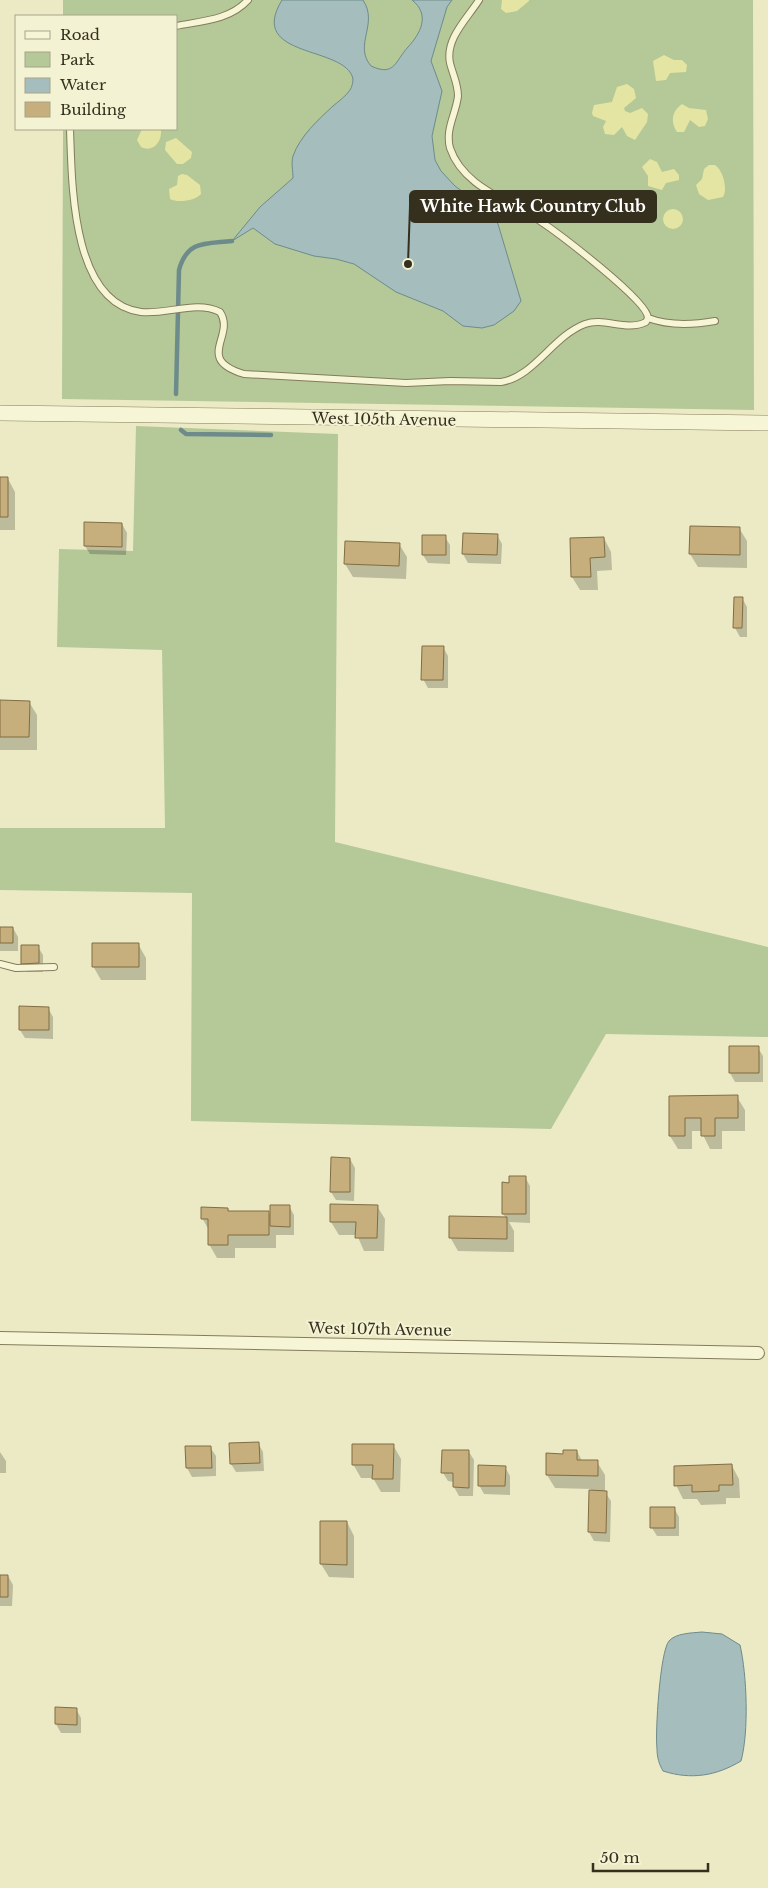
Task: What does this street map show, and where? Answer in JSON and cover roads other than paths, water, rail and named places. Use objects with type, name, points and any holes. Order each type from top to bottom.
[{"type":"street","name":"West 105th Avenue","points":[[0,413],[768,423]]},
{"type":"street","name":"West 107th Avenue","points":[[0,1338],[758,1353]]},
{"type":"lane","points":[[178,26],[224,16],[234,12],[248,0]]},
{"type":"lane","points":[[479,0],[454,37],[449,50],[458,97],[449,136],[455,157],[468,174],[491,194],[539,220],[604,271],[644,308],[648,318]]},
{"type":"lane","points":[[70,130],[72,172],[80,240],[91,270],[108,297],[118,305],[143,312],[204,307],[220,312],[223,321],[218,356],[222,363],[232,370],[244,374],[406,383],[510,381],[583,325],[598,322],[632,326],[646,322],[648,318]]},
{"type":"lane","points":[[648,318],[678,324],[715,321]]},
{"type":"lane","points":[[0,964],[16,968],[54,967]]},
{"type":"water","points":[[282,0],[363,0],[368,17],[364,50],[366,58],[371,66],[385,70],[394,66],[420,30],[422,24],[421,12],[412,0],[452,0],[447,7],[431,61],[442,91],[432,136],[435,160],[441,171],[455,186],[485,208],[498,224],[521,301],[514,311],[494,325],[482,328],[463,326],[443,311],[396,292],[354,264],[314,256],[275,244],[253,228],[232,241],[260,207],[293,178],[292,159],[300,142],[316,122],[351,89],[353,83],[353,79],[346,68],[334,61],[287,42],[277,32],[274,19]]},
{"type":"water","points":[[702,1632],[722,1634],[740,1645],[746,1703],[744,1749],[741,1761],[722,1770],[693,1776],[673,1774],[663,1771],[657,1752],[658,1710],[663,1660],[666,1648],[672,1638],[684,1634]]},
{"type":"waterway","points":[[176,394],[179,270],[187,253],[192,248],[199,245],[232,241]]},
{"type":"waterway","points":[[181,430],[186,434],[271,435]]},
{"type":"place","name":"White Hawk Country Club","points":[[408,264]]}]
